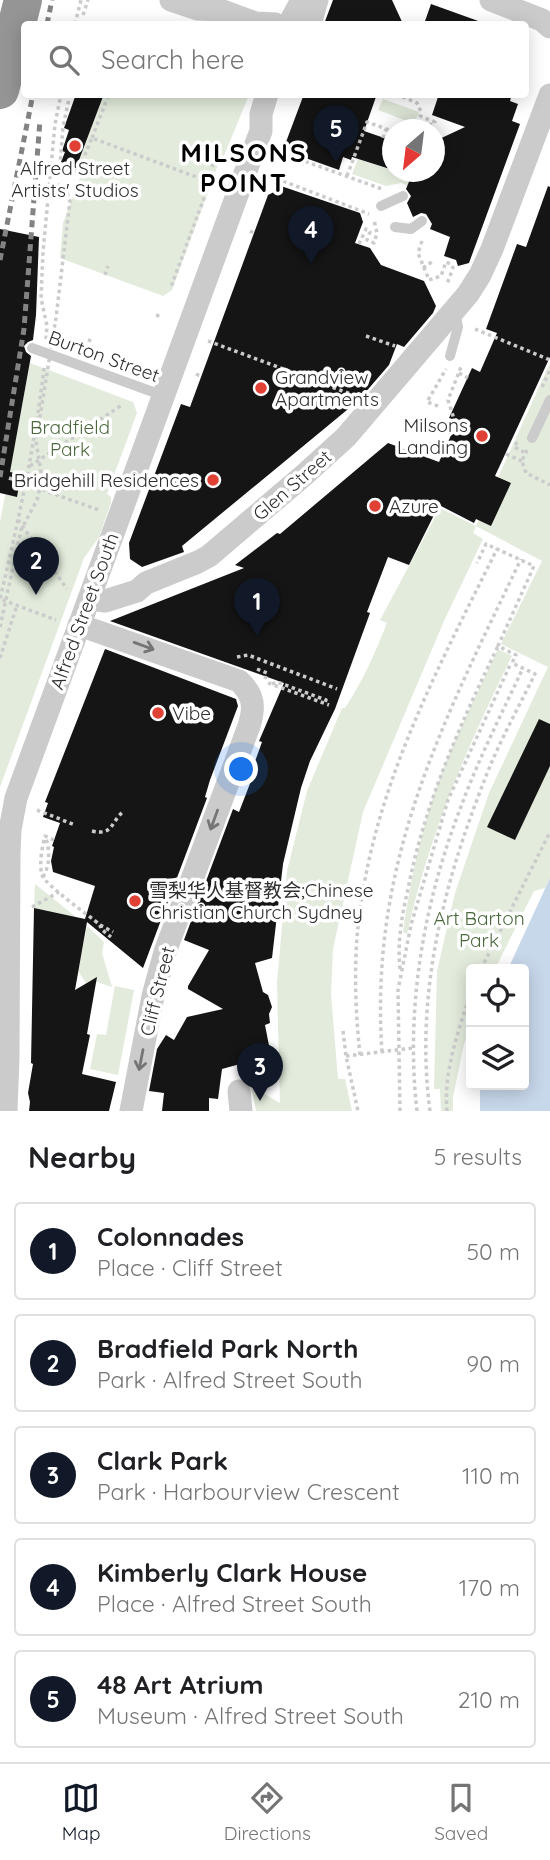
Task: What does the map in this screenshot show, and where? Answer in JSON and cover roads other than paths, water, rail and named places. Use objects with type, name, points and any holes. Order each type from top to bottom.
[{"type":"highway","points":[[0,90],[23,0]]},
{"type":"street","points":[[171,0],[207,17],[220,10],[250,21]]},
{"type":"street","points":[[289,21],[302,0]]},
{"type":"street","points":[[311,21],[317,0]]},
{"type":"street","points":[[491,0],[526,6],[550,27]]},
{"type":"street","name":"Glen Street","points":[[89,599],[105,601],[136,591],[146,583],[198,562],[303,477],[346,437],[455,311],[480,275],[550,95]]},
{"type":"street","name":"Alfred Street South","points":[[6,1111],[10,830],[16,798],[261,131],[261,114],[266,98]]},
{"type":"street","name":"Alfred Street South","points":[[261,131],[273,118],[280,98]]},
{"type":"street","name":"Cliff Street","points":[[79,625],[239,681],[252,697],[253,706],[249,726],[165,952],[153,996],[131,1111]]},
{"type":"lane","points":[[381,206],[403,196]]},
{"type":"lane","points":[[396,227],[411,229],[422,221]]},
{"type":"lane","points":[[450,358],[458,327],[455,311]]},
{"type":"lane","name":"Burton Street","points":[[32,348],[164,396]]},
{"type":"lane","points":[[532,438],[550,400]]},
{"type":"water","points":[[550,878],[550,1111],[480,1111],[480,1090],[529,1090],[529,964],[510,964]]},
{"type":"railway","points":[[48,21],[52,0]]},
{"type":"railway","points":[[0,260],[32,98]]},
{"type":"railway","points":[[0,477],[24,329],[40,120]]},
{"type":"place","name":"Alfred Street Artists' Studios","points":[[75,146]]},
{"type":"place","name":"48 Art Atrium","points":[[336,163]]},
{"type":"place","name":"Kimberly Clark House","points":[[311,264]]},
{"type":"place","name":"Grandview Apartments","points":[[261,388]]},
{"type":"place","name":"Milsons Landing","points":[[482,436]]},
{"type":"place","name":"Bridgehill Residences","points":[[213,480]]},
{"type":"place","name":"Azure","points":[[375,506]]},
{"type":"place","name":"Bradfield Park North","points":[[36,595]]},
{"type":"place","name":"Colonnades","points":[[257,636]]},
{"type":"place","name":"Vibe","points":[[158,713]]},
{"type":"place","name":"雪梨华人基督教会;Chinese Christian Church Sydney","points":[[135,901]]},
{"type":"place","name":"Clark Park","points":[[260,1101]]},
{"type":"district","name":"MILSONS POINT","points":[[244,167]]},
{"type":"park label","name":"Bradfield Park","points":[[70,438]]},
{"type":"park label","name":"Art Barton Park","points":[[479,929]]}]
